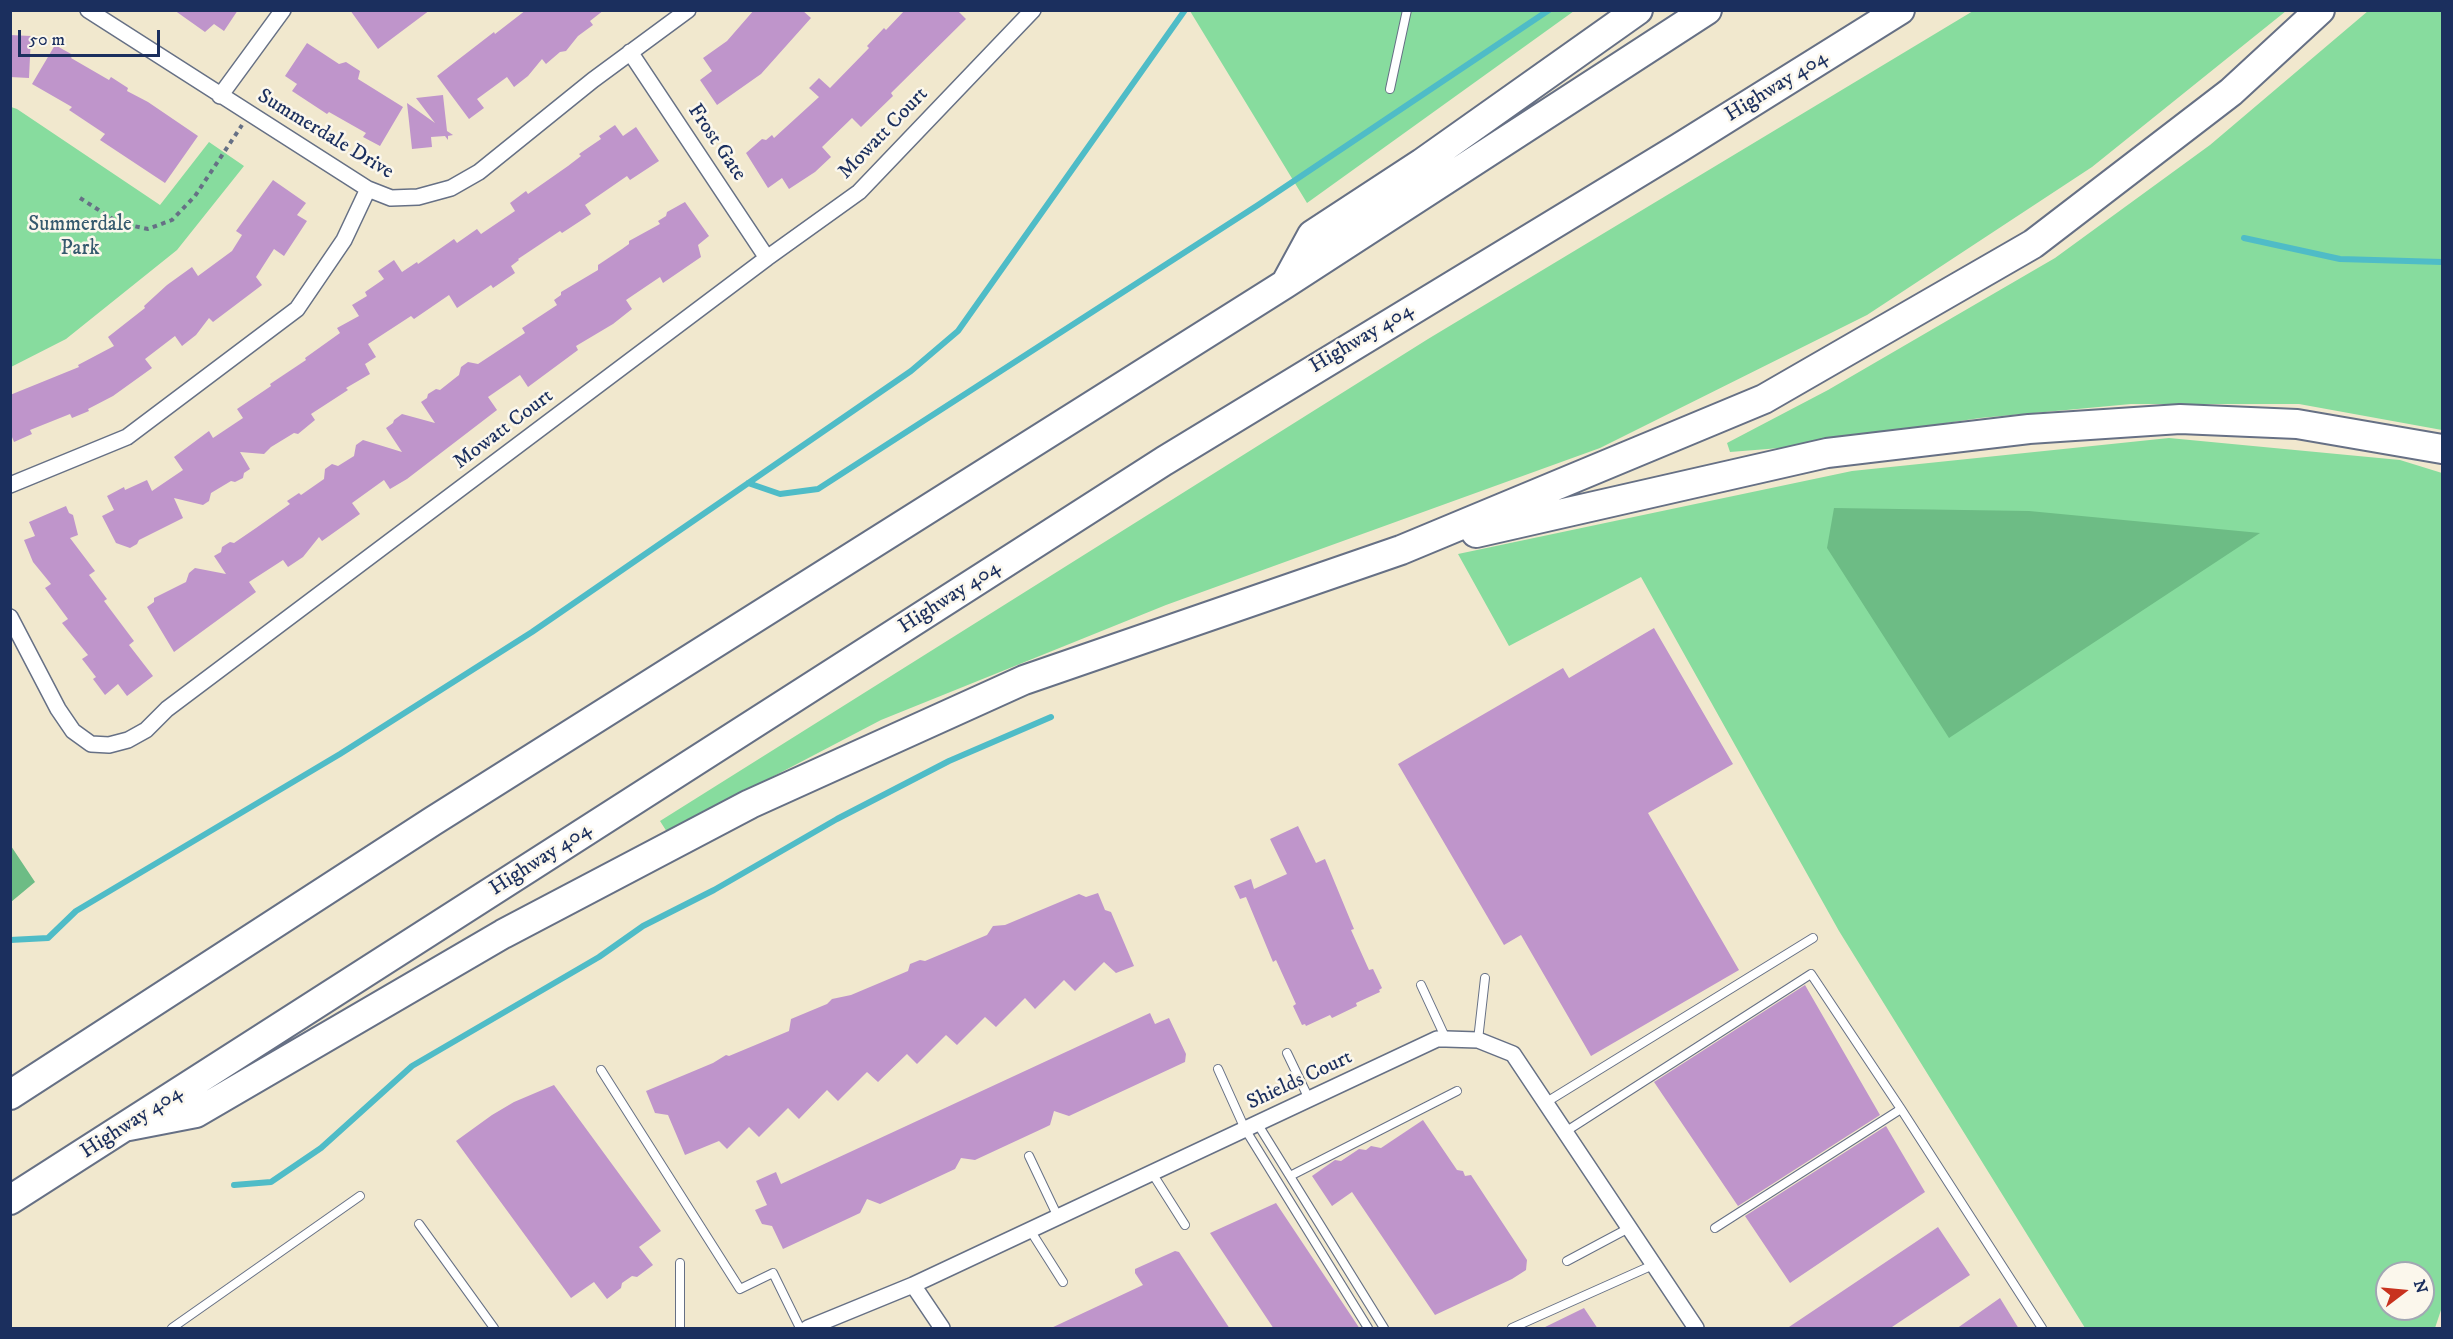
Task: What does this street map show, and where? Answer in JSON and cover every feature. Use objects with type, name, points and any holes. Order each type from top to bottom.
[{"type":"highway","points":[[1570,58],[1613,10]]},
{"type":"highway","points":[[1286,284],[1312,235],[1422,163],[1638,10]]},
{"type":"highway","points":[[10,1095],[443,815],[1286,284],[1707,10]]},
{"type":"highway","name":"Highway 404","points":[[10,1200],[129,1126],[1164,461],[1679,148],[1900,10]]},
{"type":"highway","points":[[129,1126],[196,1113],[503,934],[750,804],[1024,680],[1401,550],[1764,399],[2033,244],[2231,92],[2320,10]]},
{"type":"highway","points":[[1401,550],[1827,453],[2029,429],[2180,419],[2297,423],[2442,449]]},
{"type":"street","name":"Summerdale Drive","points":[[88,10],[368,189],[391,198],[418,197],[451,188],[479,172],[516,140],[688,10]]},
{"type":"street","points":[[220,96],[283,10]]},
{"type":"street","name":"Mowatt Court","points":[[10,616],[58,709],[73,731],[91,744],[109,745],[128,740],[146,730],[167,709],[767,258],[859,192],[1033,10]]},
{"type":"street","name":"Frost Gate","points":[[630,52],[767,258]]},
{"type":"street","points":[[10,485],[127,436],[297,309],[344,240],[368,189]]},
{"type":"street","name":"Shields Court","points":[[808,1329],[913,1285],[1437,1039],[1446,1039],[1478,1040],[1513,1054],[1696,1329]]},
{"type":"street","points":[[913,1285],[942,1329]]},
{"type":"lane","points":[[1390,89],[1407,10]]},
{"type":"lane","points":[[1545,1103],[1813,938]]},
{"type":"lane","points":[[1565,1132],[1810,974],[1901,1109],[2042,1329]]},
{"type":"lane","points":[[1478,1040],[1485,978]]},
{"type":"lane","points":[[1421,985],[1446,1039]]},
{"type":"lane","points":[[1287,1053],[1309,1099]]},
{"type":"lane","points":[[1218,1069],[1368,1329]]},
{"type":"lane","points":[[601,1070],[740,1289],[773,1273],[800,1329]]},
{"type":"lane","points":[[1290,1176],[1457,1091]]},
{"type":"lane","points":[[1715,1228],[1901,1109]]},
{"type":"lane","points":[[1251,1126],[1290,1176],[1384,1329]]},
{"type":"lane","points":[[1029,1156],[1058,1217]]},
{"type":"lane","points":[[1152,1173],[1185,1225]]},
{"type":"lane","points":[[172,1329],[360,1196]]},
{"type":"lane","points":[[420,1224],[494,1329]]},
{"type":"lane","points":[[1567,1261],[1629,1228]]},
{"type":"lane","points":[[1030,1230],[1063,1282]]},
{"type":"lane","points":[[680,1263],[680,1329]]},
{"type":"lane","points":[[1512,1329],[1653,1265]]},
{"type":"path","points":[[80,198],[119,223],[148,229],[172,220],[195,196],[249,114]]},
{"type":"green space","points":[[1190,11],[1574,11],[1307,203]]},
{"type":"green space","points":[[1973,11],[2286,11],[2092,167],[1867,315],[1600,448],[1166,605],[881,720],[667,832],[660,821],[1428,339]]},
{"type":"green space","points":[[2368,11],[2442,11],[2442,430],[2299,404],[2131,404],[1980,418],[1780,448],[1730,452],[1727,443],[1828,390],[2055,258],[2210,145]]},
{"type":"green space","name":"Summerdale Park","points":[[11,107],[160,205],[209,142],[244,166],[177,250],[66,339],[11,367]]},
{"type":"green space","points":[[2169,438],[2400,460],[2442,473],[2442,1307],[2435,1328],[2085,1328],[1839,931],[1641,577],[1509,646],[1458,554],[1852,471]]},
{"type":"green space","points":[[1834,508],[2029,511],[2260,533],[1949,738],[1827,548]]},
{"type":"green space","points":[[11,846],[35,882],[10,902]]},
{"type":"building","points":[[174,10],[238,10],[224,31],[214,24],[205,32]]},
{"type":"building","points":[[350,10],[430,10],[378,49]]},
{"type":"building","points":[[526,10],[604,10],[590,21],[593,25],[578,36],[566,51],[560,52],[546,64],[542,59],[528,76],[514,87],[507,77],[477,99],[484,108],[469,119],[437,76]]},
{"type":"building","points":[[754,10],[802,10],[811,18],[761,74],[717,105],[700,80],[712,71],[703,58],[727,41]]},
{"type":"building","points":[[905,10],[957,10],[966,19],[891,93],[893,96],[861,127],[852,118],[822,147],[831,157],[815,172],[789,189],[782,178],[768,188],[746,153],[762,139],[766,140],[772,135],[774,138],[819,97],[809,88],[819,78],[830,88],[869,48],[867,46],[884,28],[886,30]]},
{"type":"building","points":[[10,35],[31,36],[29,78],[10,77]]},
{"type":"building","points":[[307,43],[339,64],[346,62],[360,71],[358,79],[403,107],[380,146],[363,137],[366,133],[329,112],[327,114],[292,91],[297,84],[285,76]]},
{"type":"building","points":[[55,45],[73,55],[71,58],[109,80],[111,77],[128,88],[127,91],[148,102],[198,136],[165,183],[100,140],[105,134],[69,110],[72,107],[32,84]]},
{"type":"building","points":[[443,95],[447,131],[453,135],[448,136],[448,140],[445,136],[431,137],[432,147],[412,149],[407,103],[435,123],[416,98]]},
{"type":"building","points":[[615,125],[623,136],[636,127],[659,161],[630,180],[627,176],[585,205],[591,214],[518,259],[511,266],[515,273],[493,288],[491,285],[457,308],[449,295],[414,319],[411,316],[368,344],[376,357],[365,364],[370,374],[346,388],[348,390],[311,414],[315,420],[298,434],[294,433],[264,454],[240,452],[250,469],[244,473],[243,478],[235,482],[231,481],[211,493],[209,501],[203,505],[174,498],[183,518],[139,540],[130,548],[116,543],[102,516],[114,510],[107,496],[124,487],[125,490],[147,480],[152,491],[183,470],[174,457],[209,431],[213,438],[243,418],[237,409],[340,333],[337,328],[359,316],[352,305],[367,296],[365,292],[384,279],[378,271],[394,260],[402,272],[417,262],[418,264],[454,239],[457,243],[477,229],[481,234],[515,211],[510,203],[526,191],[528,194],[568,166],[581,156],[579,154],[601,139],[599,136]]},
{"type":"building","points":[[273,180],[306,203],[297,215],[307,221],[284,256],[274,249],[256,277],[262,285],[213,322],[209,318],[196,335],[182,346],[175,336],[145,359],[152,368],[113,396],[88,409],[89,411],[72,418],[70,414],[30,430],[32,434],[14,442],[10,432],[10,395],[79,367],[78,365],[114,346],[108,337],[145,308],[144,306],[167,285],[192,267],[198,276],[232,251],[242,235],[236,231]]},
{"type":"building","points":[[685,202],[709,236],[698,245],[701,257],[663,283],[660,277],[626,300],[632,309],[613,324],[576,346],[578,350],[528,387],[520,375],[488,397],[497,410],[407,479],[390,489],[384,480],[352,503],[360,514],[322,541],[319,537],[303,557],[288,567],[283,560],[249,582],[256,592],[174,652],[147,607],[154,602],[154,598],[186,582],[189,573],[195,568],[226,574],[214,556],[221,552],[222,547],[230,542],[234,543],[290,504],[287,501],[299,493],[301,495],[324,479],[325,469],[332,464],[338,466],[354,456],[356,445],[363,440],[402,452],[386,428],[394,420],[402,414],[435,423],[421,402],[427,398],[428,394],[436,389],[440,390],[459,375],[461,367],[468,362],[478,364],[525,333],[522,328],[557,305],[554,300],[561,295],[561,292],[598,270],[598,265],[629,244],[629,241],[660,224],[658,221],[666,216],[667,212]]},
{"type":"building","points":[[66,506],[69,513],[73,515],[78,535],[70,538],[95,571],[89,575],[107,599],[104,601],[134,641],[129,645],[153,676],[127,696],[118,684],[105,695],[93,679],[96,677],[82,659],[88,655],[62,623],[68,619],[45,588],[51,584],[33,562],[24,540],[35,536],[29,522]]},
{"type":"building","points":[[1654,628],[1733,764],[1648,813],[1739,970],[1591,1056],[1521,935],[1504,945],[1398,764],[1563,668],[1569,678]]},
{"type":"building","points":[[1298,826],[1316,863],[1325,859],[1354,929],[1351,930],[1369,970],[1373,969],[1382,988],[1380,992],[1356,1003],[1357,1006],[1332,1018],[1330,1015],[1306,1026],[1302,1025],[1293,1006],[1296,1004],[1276,960],[1273,962],[1246,897],[1240,899],[1234,886],[1251,879],[1254,889],[1287,874],[1270,839]]},
{"type":"building","points":[[1098,893],[1105,910],[1111,912],[1134,966],[1116,973],[1104,962],[1075,991],[1064,980],[1035,1009],[1025,998],[996,1027],[985,1017],[957,1045],[946,1035],[917,1064],[907,1054],[878,1082],[867,1072],[838,1101],[827,1090],[799,1119],[788,1108],[759,1137],[749,1127],[727,1149],[719,1141],[685,1155],[668,1115],[655,1113],[646,1091],[713,1063],[726,1055],[729,1056],[789,1031],[791,1019],[827,1004],[832,999],[851,995],[908,971],[910,964],[920,960],[925,961],[987,935],[993,926],[1005,925],[1079,894],[1086,897]]},
{"type":"building","points":[[1805,985],[1880,1115],[1738,1206],[1654,1082]]},
{"type":"building","points":[[1150,1013],[1155,1024],[1169,1018],[1186,1054],[1185,1062],[1069,1116],[1054,1111],[1050,1125],[975,1160],[961,1158],[955,1169],[880,1204],[867,1199],[860,1213],[783,1249],[772,1226],[762,1224],[755,1210],[767,1205],[756,1181],[776,1172],[781,1184]]},
{"type":"building","points":[[554,1085],[661,1231],[639,1247],[653,1265],[637,1277],[632,1276],[622,1283],[621,1288],[607,1299],[594,1282],[571,1298],[456,1141],[514,1102]]},
{"type":"building","points":[[1423,1120],[1457,1170],[1463,1171],[1465,1176],[1471,1175],[1527,1260],[1526,1270],[1512,1279],[1435,1315],[1352,1192],[1332,1206],[1312,1176],[1335,1160],[1341,1161],[1359,1149],[1366,1150],[1371,1146],[1381,1148]]},
{"type":"building","points":[[1886,1126],[1925,1192],[1790,1283],[1745,1216]]},
{"type":"building","points":[[1276,1203],[1360,1329],[1274,1329],[1210,1233]]},
{"type":"building","points":[[1938,1227],[1970,1275],[1889,1329],[1786,1329]]},
{"type":"building","points":[[1175,1251],[1179,1252],[1230,1329],[1049,1329],[1143,1285],[1135,1269]]},
{"type":"building","points":[[2000,1298],[2019,1329],[1956,1329]]},
{"type":"building","points":[[1584,1308],[1598,1329],[1541,1329]]},
{"type":"waterway","points":[[10,940],[48,938],[76,911],[340,754],[532,632],[911,371],[958,331],[1185,10]]},
{"type":"waterway","points":[[748,483],[780,494],[818,489],[1258,205],[1549,10]]},
{"type":"waterway","points":[[2244,238],[2340,259],[2442,262]]},
{"type":"waterway","points":[[234,1185],[271,1182],[321,1148],[412,1066],[599,957],[643,926],[714,890],[837,819],[949,761],[1051,717]]}]
